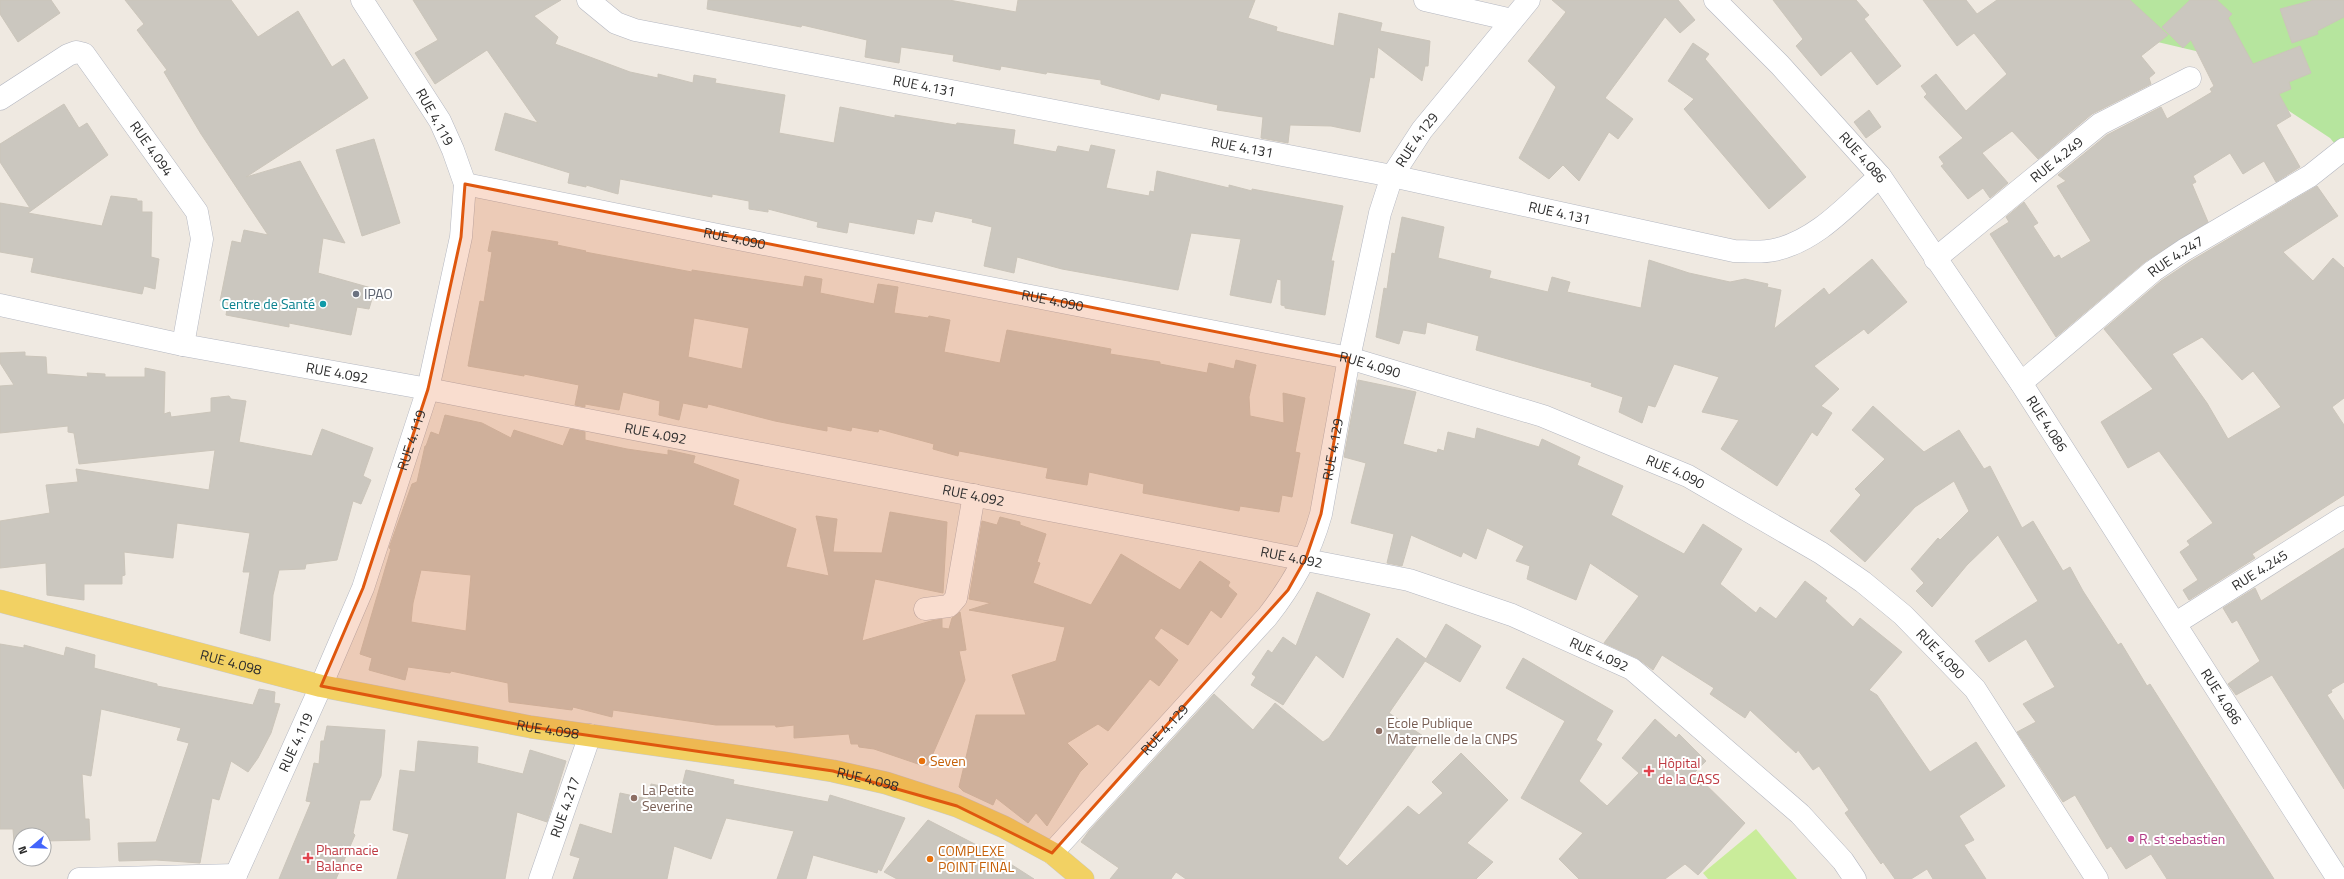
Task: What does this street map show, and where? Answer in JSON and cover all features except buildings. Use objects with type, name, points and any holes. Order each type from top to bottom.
[{"type":"main road","name":"RUE 4.098","points":[[0,601],[321,686],[530,727],[791,764],[886,783],[957,806],[1004,826],[1052,854],[1083,879]]},
{"type":"street","name":"RUE 4.119","points":[[235,877],[321,686],[363,588],[428,389],[460,238],[465,184],[440,121],[362,0]]},
{"type":"street","name":"RUE 4.131","points":[[588,0],[616,23],[635,30],[1392,176],[1734,251],[1773,250],[1803,241],[1829,222],[1880,176]]},
{"type":"street","points":[[1425,0],[1512,20]]},
{"type":"street","name":"RUE 4.129","points":[[1052,854],[1267,617],[1288,590],[1306,558],[1315,537],[1321,514],[1350,358],[1380,214],[1392,176],[1422,130],[1529,0]]},
{"type":"street","name":"RUE 4.086","points":[[1715,0],[1780,65],[1880,176],[2021,382],[2338,879]]},
{"type":"street","name":"RUE 4.094","points":[[0,100],[68,55],[76,52],[84,54],[197,212],[202,239],[183,345]]},
{"type":"street","name":"RUE 4.249","points":[[1935,258],[2100,124],[2190,78]]},
{"type":"street","name":"RUE 4.247","points":[[2021,382],[2153,271],[2184,250],[2310,176],[2344,149]]},
{"type":"street","name":"RUE 4.090","points":[[465,184],[728,237],[1350,358],[1543,416],[1674,470],[1688,476],[1821,553],[1863,582],[1903,615],[1975,689],[2096,879]]},
{"type":"street","name":"RUE 4.092","points":[[0,305],[183,345],[428,389],[1306,558],[1409,580],[1512,615],[1632,669],[1800,814],[1844,861],[1855,879]]},
{"type":"street","points":[[926,609],[949,606],[956,598],[974,495]]},
{"type":"street","name":"RUE 4.245","points":[[2176,623],[2344,517]]},
{"type":"street","name":"RUE 4.217","points":[[540,879],[590,735]]},
{"type":"street","points":[[79,879],[235,877]]},
{"type":"highlighted area","points":[[465,184],[1349,358],[1321,514],[1306,558],[1288,590],[1052,853],[957,806],[833,771],[531,727],[321,686],[363,588],[428,389],[461,237]]},
{"type":"green space","points":[[2015,0],[2344,0],[2344,155],[2330,138],[2200,52],[2039,14]]},
{"type":"green space","points":[[1756,829],[1797,879],[1708,879],[1703,873]]},
{"type":"place","name":"IPAO","points":[[356,294]]},
{"type":"place","name":"Centre de Santé","points":[[323,304]]},
{"type":"place","name":"Ecole Publique Maternelle de la CNPS","points":[[1379,731]]},
{"type":"place","name":"Seven","points":[[922,761]]},
{"type":"place","name":"Hôpital de la CASS","points":[[1649,771]]},
{"type":"place","name":"La Petite Severine","points":[[634,798]]},
{"type":"place","name":"R. st sebastien","points":[[2131,839]]},
{"type":"place","name":"Pharmacie Balance","points":[[308,858]]},
{"type":"place","name":"COMPLEXE POINT FINAL","points":[[930,859]]}]
